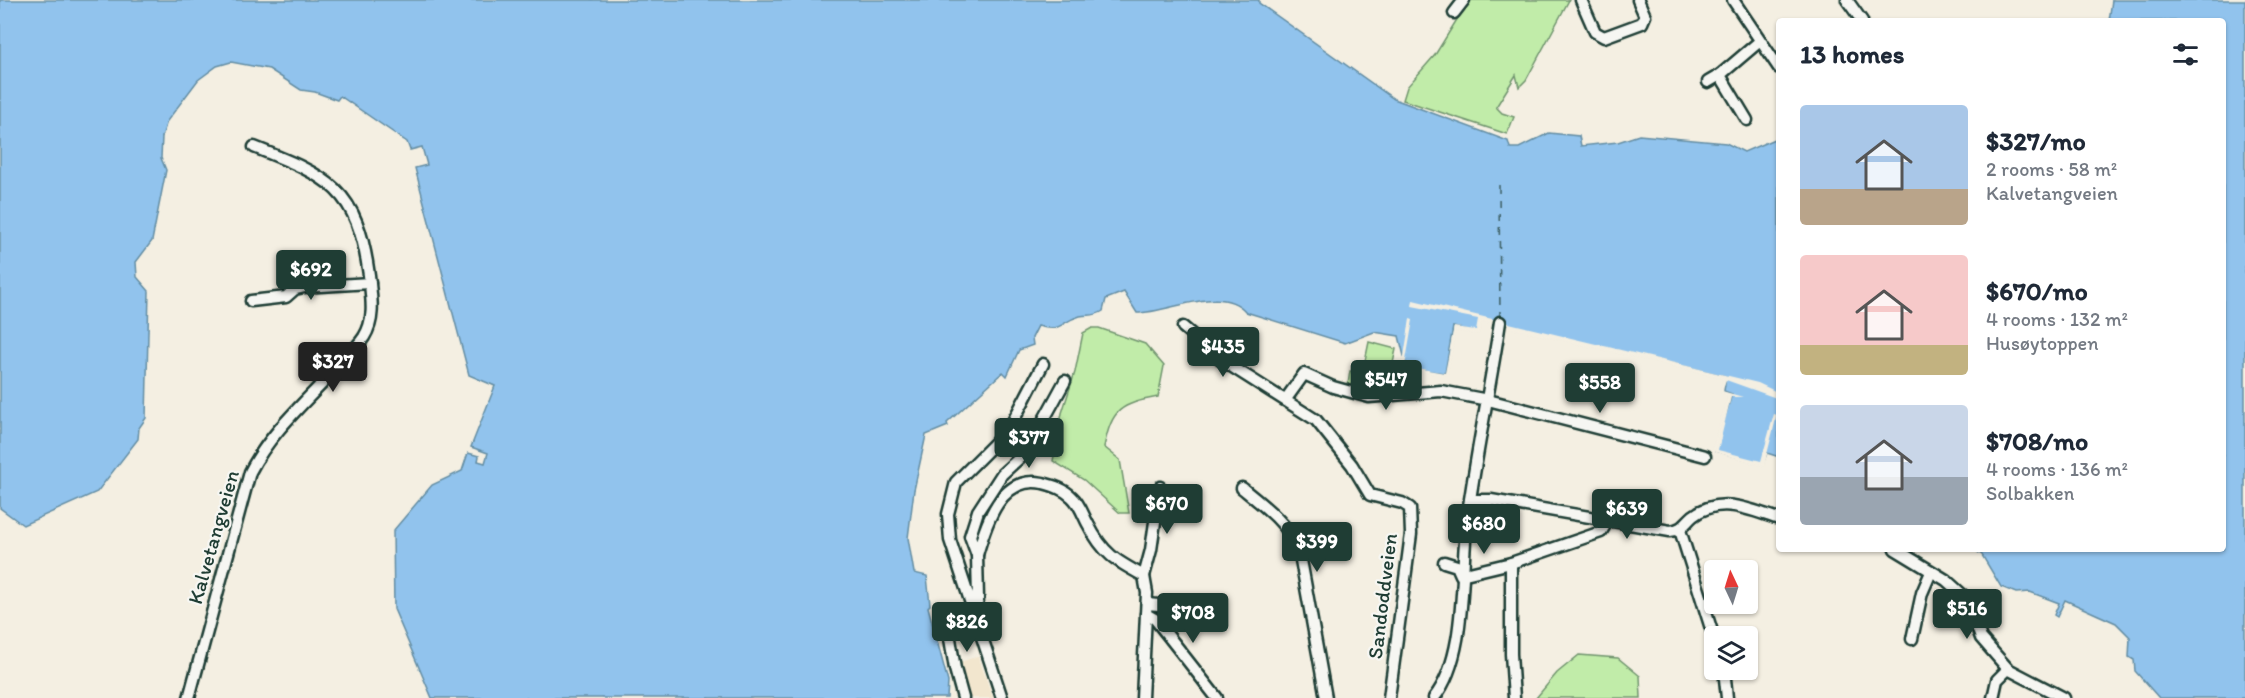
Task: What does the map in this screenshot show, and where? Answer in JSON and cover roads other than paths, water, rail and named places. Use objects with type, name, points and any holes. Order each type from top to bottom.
[{"type":"street","points":[[1454,13],[1464,0]]},
{"type":"street","points":[[1581,0],[1595,32],[1604,37],[1642,23],[1645,16],[1638,0]]},
{"type":"street","points":[[1733,0],[1776,64]]},
{"type":"street","points":[[1847,0],[1860,18]]},
{"type":"street","points":[[1708,82],[1720,75],[1760,41]]},
{"type":"street","points":[[1720,75],[1747,120]]},
{"type":"street","name":"Kalvetangveien","points":[[189,698],[250,472],[269,442],[363,339],[371,322],[369,283],[358,224],[340,192],[307,169],[254,147]]},
{"type":"street","points":[[251,301],[286,297],[295,289],[304,287],[369,283]]},
{"type":"street","points":[[1434,698],[1450,668],[1456,641],[1470,500],[1500,322]]},
{"type":"street","name":"Sandoddveien","points":[[1183,327],[1223,361],[1316,420],[1353,465],[1370,495],[1401,503],[1410,508],[1410,534],[1389,698]]},
{"type":"street","points":[[1002,698],[950,540],[951,493],[956,482],[1010,429],[1043,364]]},
{"type":"street","points":[[1286,399],[1304,374],[1333,387],[1368,397],[1441,391],[1488,400],[1706,456]]},
{"type":"street","points":[[974,610],[978,600],[977,555],[970,536],[978,511],[1002,474],[1026,452],[1065,381]]},
{"type":"street","points":[[977,555],[990,517],[1004,494],[1014,486],[1033,482],[1062,489],[1073,497],[1100,545],[1114,560],[1144,576]]},
{"type":"street","points":[[1142,698],[1147,609],[1144,576],[1151,550],[1160,487]]},
{"type":"street","points":[[1242,488],[1274,515],[1293,537],[1299,549],[1326,698]]},
{"type":"street","points":[[1470,500],[1491,500],[1607,522],[1670,531],[1680,530],[1694,515],[1722,504],[1745,507],[1776,518]]},
{"type":"street","points":[[1461,575],[1511,563],[1601,532],[1607,522]]},
{"type":"street","points":[[1680,530],[1710,626]]},
{"type":"street","points":[[1900,552],[1946,580],[1969,602],[1981,638],[2008,669],[2064,698]]},
{"type":"street","points":[[1444,562],[1457,566],[1461,575]]},
{"type":"street","points":[[1511,563],[1514,698]]},
{"type":"street","points":[[1912,639],[1922,593],[1931,572]]},
{"type":"street","points":[[1147,609],[1187,609],[1207,619]]},
{"type":"street","points":[[1147,609],[1217,698]]},
{"type":"street","points":[[946,614],[954,669],[963,698]]},
{"type":"street","points":[[1993,698],[1996,680],[2008,669]]},
{"type":"street","points":[[1725,680],[1727,698]]},
{"type":"water","points":[[0,0],[1259,0],[1259,3],[1394,99],[1508,141],[1510,148],[1519,148],[1549,133],[1579,136],[1581,146],[1618,142],[1639,135],[1726,143],[1744,152],[1776,138],[1776,456],[1767,453],[1763,464],[1715,451],[1732,394],[1724,391],[1726,376],[1480,318],[1477,332],[1453,327],[1445,373],[1407,368],[1399,336],[1374,332],[1345,343],[1246,312],[1235,304],[1223,300],[1194,302],[1137,313],[1124,292],[1106,299],[1103,311],[1097,314],[1073,318],[1057,327],[1038,326],[1032,338],[1033,345],[1019,350],[1007,376],[1003,372],[947,423],[948,426],[926,435],[914,490],[908,538],[914,573],[927,576],[930,605],[928,607],[948,682],[947,698],[432,698],[394,609],[393,531],[432,485],[462,471],[468,453],[479,456],[478,461],[485,463],[488,453],[471,447],[495,386],[469,375],[415,168],[427,165],[422,147],[410,150],[407,142],[340,96],[337,100],[315,92],[301,90],[269,69],[231,62],[217,66],[198,80],[167,121],[162,137],[161,158],[166,170],[152,241],[136,262],[137,277],[149,291],[146,418],[139,428],[138,439],[97,492],[23,525],[0,508]]},
{"type":"water","points":[[2112,0],[2245,0],[2245,698],[2159,698],[2135,671],[2134,660],[2129,657],[2130,637],[2116,623],[2065,600],[2057,617],[2054,615],[2059,603],[2030,592],[2016,593],[2001,587],[1982,555],[1978,552],[2226,552],[2226,18],[2109,18]]}]
